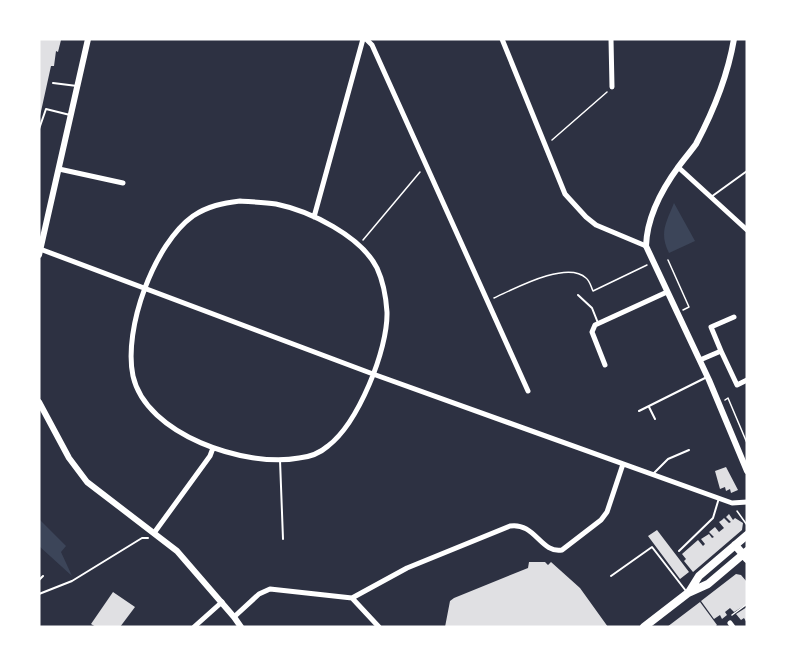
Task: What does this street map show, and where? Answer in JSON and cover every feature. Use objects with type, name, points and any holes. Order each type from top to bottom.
[{"type":"main road","points":[[688,593],[699,576],[747,535]]},
{"type":"main road","points":[[644,627],[688,593],[708,584],[746,555],[735,545]]},
{"type":"street","points":[[88,39],[40,252],[145,288],[373,374],[732,503],[747,502]]},
{"type":"street","points":[[314,218],[364,39],[372,45],[528,391]]},
{"type":"street","points":[[502,39],[565,194],[586,218],[607,231],[646,246]]},
{"type":"street","points":[[611,39],[612,87]]},
{"type":"street","points":[[734,39],[728,67],[695,144],[662,192],[652,215],[646,234],[646,246],[700,360],[747,471]]},
{"type":"street","points":[[678,167],[747,230]]},
{"type":"street","points":[[59,169],[123,183]]},
{"type":"street","points":[[224,203],[277,204],[314,218],[347,235],[359,245],[377,267],[385,296],[387,314],[385,332],[373,374],[356,411],[334,441],[318,453],[300,458],[250,459],[213,448],[190,438],[165,421],[147,402],[134,378],[131,362],[132,344],[145,288],[163,250],[176,232],[193,216],[224,203]]},
{"type":"street","points":[[605,365],[592,328],[598,323],[667,292]]},
{"type":"street","points":[[734,317],[711,327],[737,385],[747,380]]},
{"type":"street","points":[[700,360],[721,351]]},
{"type":"street","points":[[39,402],[69,458],[87,482],[186,559],[241,627]]},
{"type":"street","points":[[154,533],[210,456],[213,448]]},
{"type":"street","points":[[234,617],[259,594],[270,589],[352,598],[407,568],[510,526],[516,525],[529,529],[550,549],[562,550],[601,520],[607,512],[623,464]]},
{"type":"street","points":[[352,598],[378,627]]},
{"type":"street","points":[[194,627],[222,602]]},
{"type":"lane","points":[[52,83],[77,86]]},
{"type":"lane","points":[[39,129],[46,109],[70,115]]},
{"type":"lane","points":[[711,197],[747,171]]},
{"type":"lane","points":[[578,295],[592,308],[598,323]]},
{"type":"lane","points":[[639,411],[707,377]]},
{"type":"lane","points":[[649,406],[655,418]]},
{"type":"lane","points":[[653,474],[668,459],[689,450]]},
{"type":"lane","points":[[280,460],[283,539]]},
{"type":"lane","points":[[679,551],[714,518],[719,498]]},
{"type":"lane","points":[[39,594],[81,576],[144,537],[148,538]]},
{"type":"lane","points":[[612,576],[652,547],[688,593]]},
{"type":"lane","points":[[39,580],[43,576]]},
{"type":"path","points":[[544,147],[612,87]]},
{"type":"path","points":[[359,245],[422,169]]},
{"type":"path","points":[[668,260],[689,307],[677,313]]},
{"type":"path","points":[[493,298],[551,273],[583,276],[588,279],[593,291],[647,264]]},
{"type":"path","points":[[724,400],[728,398],[747,443]]},
{"type":"path","points":[[737,511],[747,525]]},
{"type":"path","points":[[731,622],[747,604]]},
{"type":"shaded area","points":[[674,203],[695,241],[669,253],[664,234]]},
{"type":"shaded area","points":[[39,519],[66,546],[61,552],[72,576],[39,546]]},
{"type":"building","points":[[39,39],[61,40],[58,52],[56,51],[54,66],[51,66],[40,116]]},
{"type":"building","points":[[726,467],[738,490],[731,493],[730,489],[726,491],[725,487],[720,489],[715,471]]},
{"type":"building","points":[[729,514],[733,520],[735,518],[743,523],[742,530],[693,572],[684,561],[686,559],[682,554],[698,540],[703,546],[705,544],[701,539],[709,534],[712,538],[714,537],[709,532],[715,527],[719,532],[724,528],[719,522],[724,518],[729,523],[731,522],[726,517]]},
{"type":"building","points":[[657,530],[689,572],[680,579],[648,536]]},
{"type":"building","points":[[529,562],[545,562],[548,565],[551,562],[580,588],[608,627],[445,627],[450,601],[528,568]]},
{"type":"building","points":[[736,574],[741,575],[747,582],[747,604],[734,612],[730,608],[722,619],[720,615],[714,619],[701,601]]},
{"type":"building","points":[[113,592],[135,607],[120,627],[96,627],[91,624]]},
{"type":"building","points":[[700,602],[717,625],[715,627],[667,627]]},
{"type":"building","points":[[747,607],[747,623],[744,618],[741,620],[736,614]]}]
